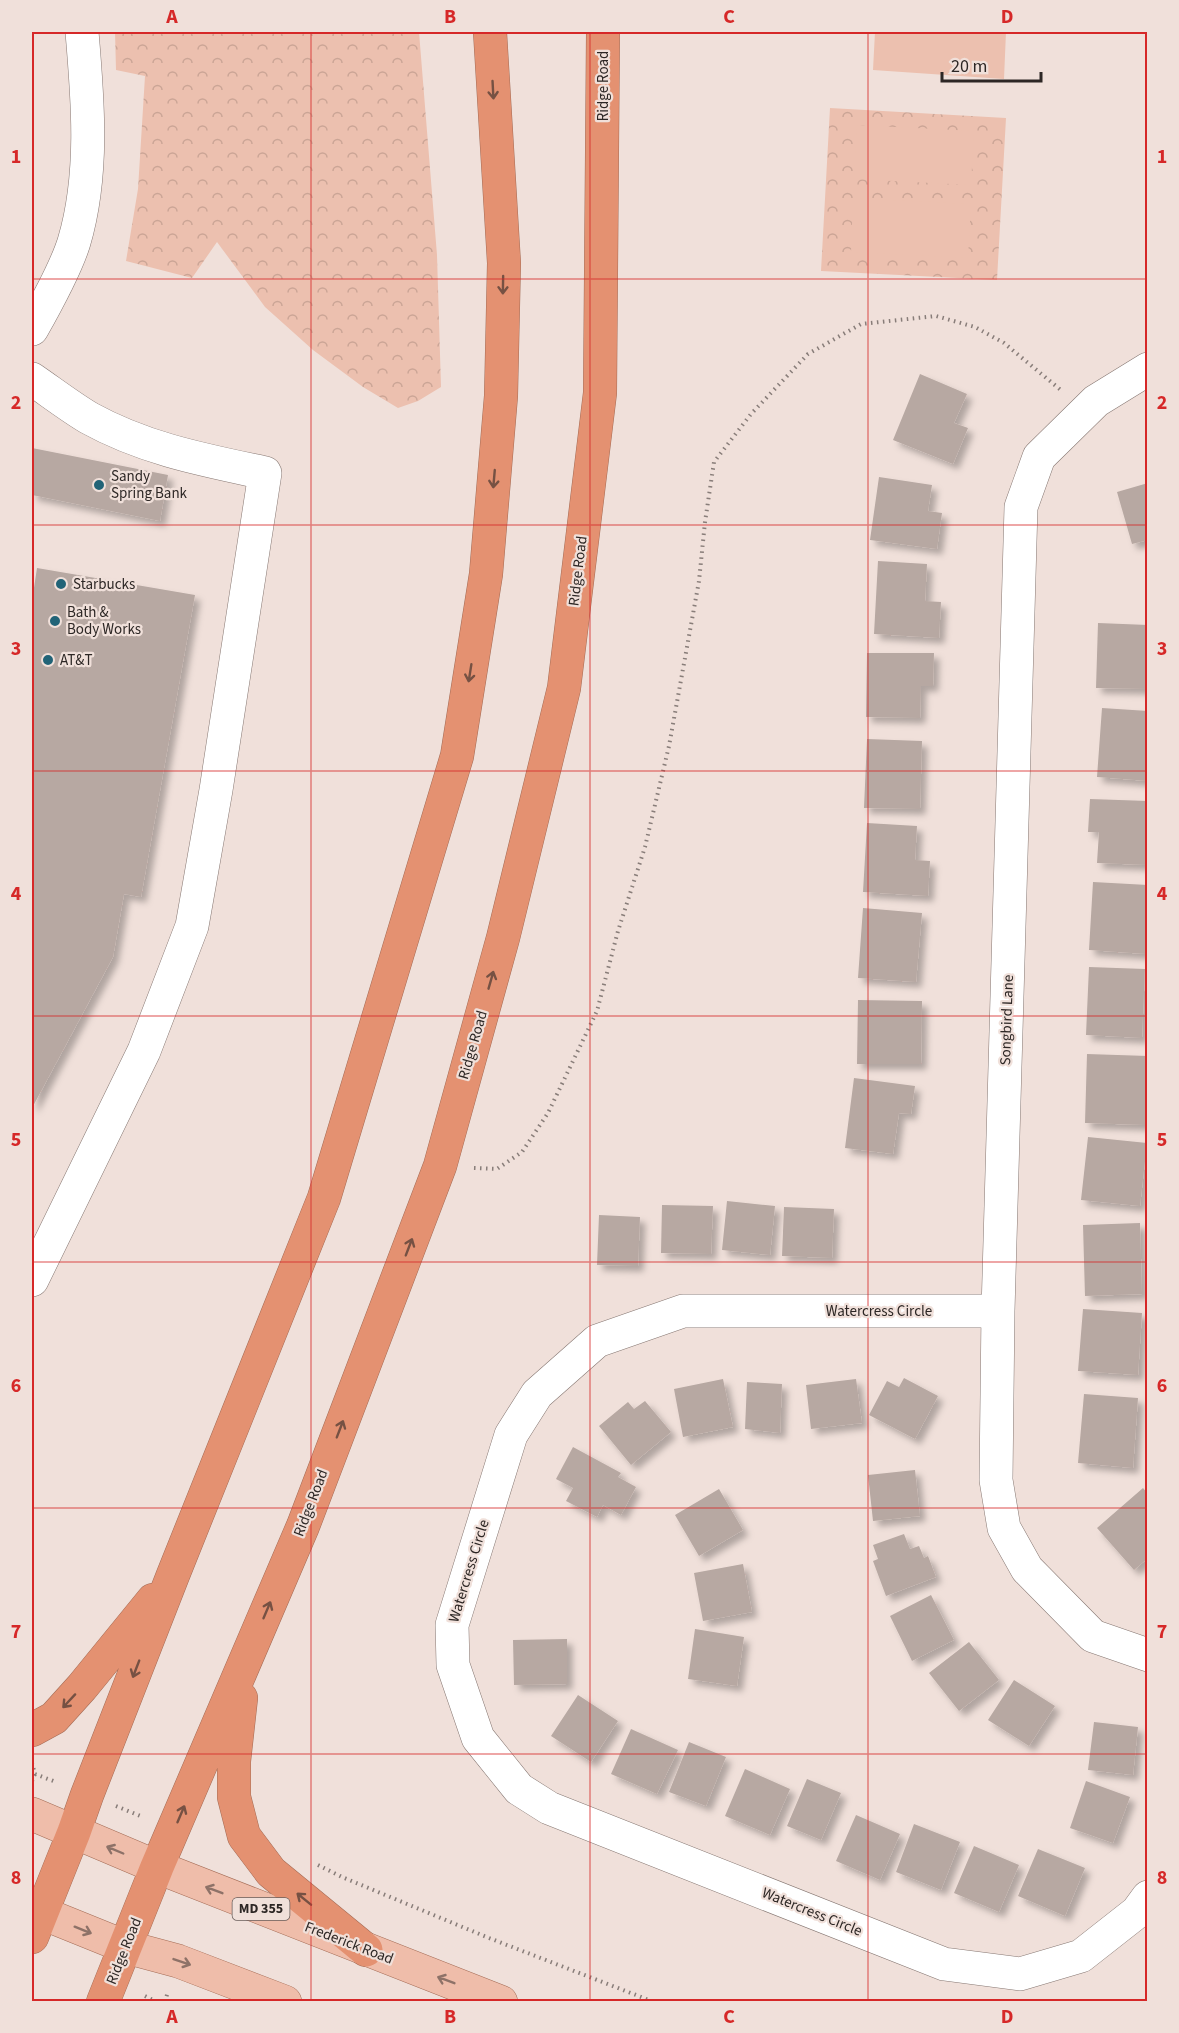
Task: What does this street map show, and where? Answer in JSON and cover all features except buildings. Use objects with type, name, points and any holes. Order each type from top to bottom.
[{"type":"highway","points":[[35,1920],[74,1832],[173,1575],[324,1198],[457,756],[486,574],[501,396],[504,263],[490,32]]},
{"type":"highway","name":"Ridge Road","points":[[103,2001],[157,1868],[303,1526],[440,1166],[503,938],[564,688],[600,393],[603,32]]},
{"type":"highway","points":[[32,1730],[54,1718],[173,1575]]},
{"type":"highway","points":[[244,1664],[234,1761],[234,1797],[244,1836],[271,1872],[366,1950]]},
{"type":"main road","name":"Frederick Road","points":[[32,1814],[157,1868],[501,2001]]},
{"type":"main road","points":[[35,1920],[178,1960],[285,2001]]},
{"type":"street","points":[[32,329],[73,243],[84,194],[87,94],[82,32]]},
{"type":"street","name":"Songbird Lane","points":[[1148,369],[1096,401],[1039,457],[1021,507],[998,1311],[996,1480],[1004,1528],[1027,1569],[1093,1636],[1148,1655]]},
{"type":"street","points":[[32,379],[89,417],[135,439],[183,456],[266,473],[192,926],[144,1050],[32,1280]]},
{"type":"street","name":"Watercress Circle","points":[[998,1311],[683,1311],[597,1341],[537,1395],[510,1435],[452,1625],[453,1665],[478,1738],[519,1789],[549,1808],[944,1964],[1020,1974],[1081,1956],[1137,1912],[1148,1897]]},
{"type":"path","points":[[440,1166],[497,1169],[522,1152],[548,1113],[597,1011],[618,931],[645,848],[669,746],[699,581],[714,462],[751,414],[808,354],[861,324],[936,316],[975,327],[1004,343],[1085,411]]},
{"type":"path","points":[[32,1761],[35,1774],[32,1782]]},
{"type":"path","points":[[35,1774],[57,1782]]},
{"type":"path","points":[[127,1811],[151,1821]]},
{"type":"path","points":[[317,1864],[342,1877],[489,1938],[654,2001]]},
{"type":"path","points":[[145,1996],[157,2001]]},
{"type":"green space","points":[[115,32],[419,32],[437,255],[441,387],[418,401],[398,408],[363,387],[313,350],[265,307],[217,242],[192,278],[126,261],[138,189],[145,76],[116,70]]},
{"type":"green space","points":[[875,32],[1006,32],[1004,79],[873,70]]},
{"type":"green space","points":[[830,108],[1006,118],[997,280],[821,271]]},
{"type":"green space","points":[[857,125],[974,131],[971,185],[854,179]]},
{"type":"green space","points":[[853,198],[971,204],[968,258],[851,252]]},
{"type":"place","name":"Sandy Spring Bank","points":[[99,485]]},
{"type":"place","name":"Starbucks","points":[[61,584]]},
{"type":"place","name":"Bath & Body Works","points":[[55,621]]},
{"type":"place","name":"AT&T","points":[[48,660]]}]
